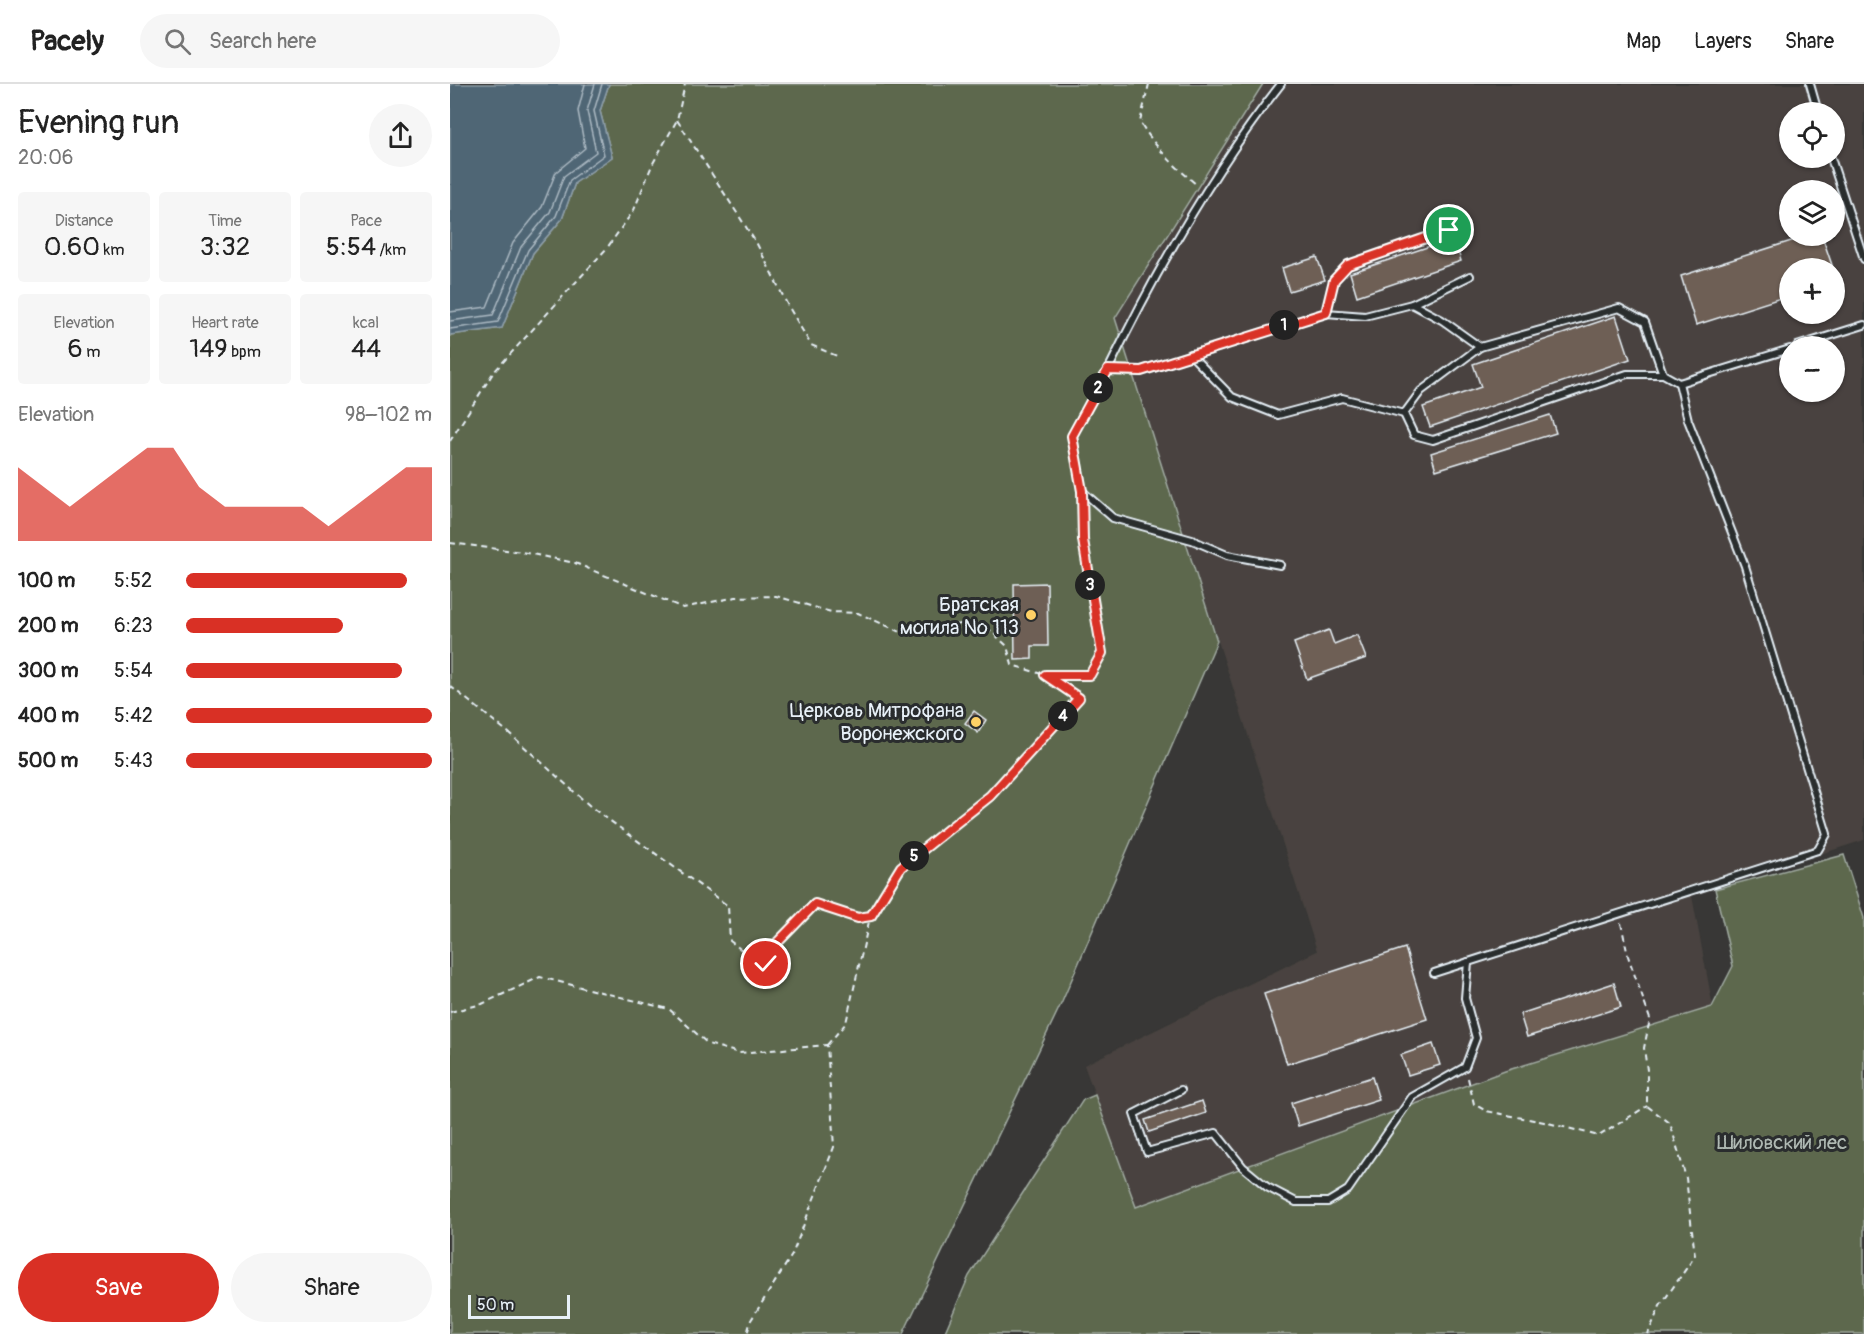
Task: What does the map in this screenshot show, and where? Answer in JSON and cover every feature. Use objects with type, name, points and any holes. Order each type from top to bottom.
[{"type":"lane","points":[[1280,565],[1227,555],[1192,540],[1113,518],[1082,491],[1072,436],[1133,319],[1206,193],[1247,127],[1281,84]]},
{"type":"lane","points":[[1810,84],[1815,102]]},
{"type":"lane","points":[[1834,168],[1864,259]]},
{"type":"lane","points":[[1326,313],[1334,280],[1348,265],[1449,230]]},
{"type":"lane","points":[[1108,370],[1141,371],[1326,313],[1365,316],[1412,304],[1470,276]]},
{"type":"lane","points":[[1412,304],[1442,320],[1480,347]]},
{"type":"lane","points":[[1404,414],[1421,391],[1480,347],[1619,308],[1645,322],[1663,374]]},
{"type":"lane","points":[[1829,336],[1864,325]]},
{"type":"lane","points":[[1679,383],[1779,352]]},
{"type":"lane","points":[[1190,354],[1232,397],[1278,415],[1342,398],[1404,414]]},
{"type":"lane","points":[[1404,414],[1414,435],[1433,440],[1627,374],[1663,374],[1679,383],[1689,420],[1745,566],[1827,834],[1818,850],[1434,973]]},
{"type":"lane","points":[[1182,1090],[1134,1114],[1148,1152],[1216,1133],[1243,1167],[1267,1187],[1296,1202],[1328,1202],[1348,1190],[1412,1097],[1465,1067],[1476,1038],[1465,998],[1467,962]]},
{"type":"path","points":[[450,441],[493,373],[607,248],[634,210],[652,165],[677,120],[685,84]]},
{"type":"path","points":[[1149,84],[1140,122],[1152,142],[1167,159],[1206,193]]},
{"type":"path","points":[[677,120],[757,244],[787,304],[812,345],[837,356]]},
{"type":"path","points":[[450,543],[522,552],[575,563],[682,608],[736,597],[776,596],[831,612],[858,613],[903,633],[974,622],[990,630],[1006,646],[1012,665],[1045,675],[1090,675],[1102,653],[1083,540],[1082,491]]},
{"type":"path","points":[[450,1012],[482,1004],[540,977],[669,1009],[708,1044],[739,1053],[827,1045],[846,1023],[871,916],[901,867],[990,796],[1079,698],[1045,675]]},
{"type":"path","points":[[450,686],[509,733],[591,807],[728,906],[730,941],[748,955],[752,964],[766,964],[773,947],[815,904],[858,918],[871,916]]},
{"type":"path","points":[[1619,914],[1628,956],[1650,1019],[1644,1048],[1647,1070],[1647,1106]]},
{"type":"path","points":[[747,1334],[751,1320],[792,1255],[834,1146],[827,1045]]},
{"type":"path","points":[[1465,1067],[1474,1104],[1486,1111],[1599,1136],[1647,1106]]},
{"type":"path","points":[[1647,1106],[1670,1123],[1686,1178],[1695,1256],[1660,1306],[1648,1334]]},
{"type":"shaded area","points":[[1263,84],[1864,84],[1864,840],[1692,896],[1713,1007],[1505,1071],[1136,1207],[1084,1065],[1317,951],[1115,318]]},
{"type":"green space","points":[[609,84],[1263,84],[1115,318],[1217,641],[1062,1002],[903,1334],[450,1334],[450,335],[502,328],[533,253],[562,219],[575,183],[612,157],[600,111]]},
{"type":"green space","name":"Шиловский лес","points":[[1844,855],[1864,918],[1864,1334],[944,1334],[969,1276],[1083,1100],[1095,1095],[1136,1207],[1505,1071],[1712,1007],[1733,966],[1715,889]]},
{"type":"water","points":[[450,84],[609,84],[600,111],[612,157],[575,183],[562,219],[533,253],[502,328],[450,335]]},
{"type":"building","points":[[1454,238],[1461,261],[1357,296],[1350,273]]},
{"type":"building","points":[[1779,245],[1825,246],[1830,258],[1779,258],[1779,299],[1696,325],[1681,276]]},
{"type":"building","points":[[1317,257],[1325,280],[1289,291],[1282,268]]},
{"type":"building","points":[[1616,316],[1630,359],[1430,427],[1423,407],[1481,387],[1473,364]]},
{"type":"building","points":[[1550,415],[1556,433],[1436,470],[1431,453]]},
{"type":"building","name":"Братская могила № 113","points":[[1047,583],[1048,646],[1032,646],[1032,659],[1015,660],[1014,584]]},
{"type":"building","points":[[1329,630],[1334,644],[1357,635],[1366,658],[1307,679],[1294,643]]},
{"type":"building","name":"Церковь Митрофана Воронежского","points":[[974,711],[986,720],[978,733],[965,723]]},
{"type":"building","points":[[1405,948],[1427,1019],[1287,1064],[1264,994]]},
{"type":"building","points":[[1614,983],[1621,1007],[1527,1037],[1520,1014]]},
{"type":"building","points":[[1433,1044],[1440,1065],[1408,1075],[1401,1055]]},
{"type":"building","points":[[1372,1077],[1379,1100],[1298,1126],[1291,1103]]},
{"type":"building","points":[[1202,1101],[1206,1113],[1149,1132],[1145,1120]]},
{"type":"place","name":"Братская могила № 113","points":[[1031,615]]},
{"type":"place","name":"Церковь Митрофана Воронежского","points":[[976,722]]},
{"type":"route","points":[[766,964],[773,947],[815,904],[858,918],[871,916],[901,867],[990,796],[1079,698],[1045,675],[1090,675],[1102,653],[1083,540],[1082,491],[1072,436],[1108,370],[1141,371],[1326,313],[1334,280],[1348,265],[1449,230]]}]
